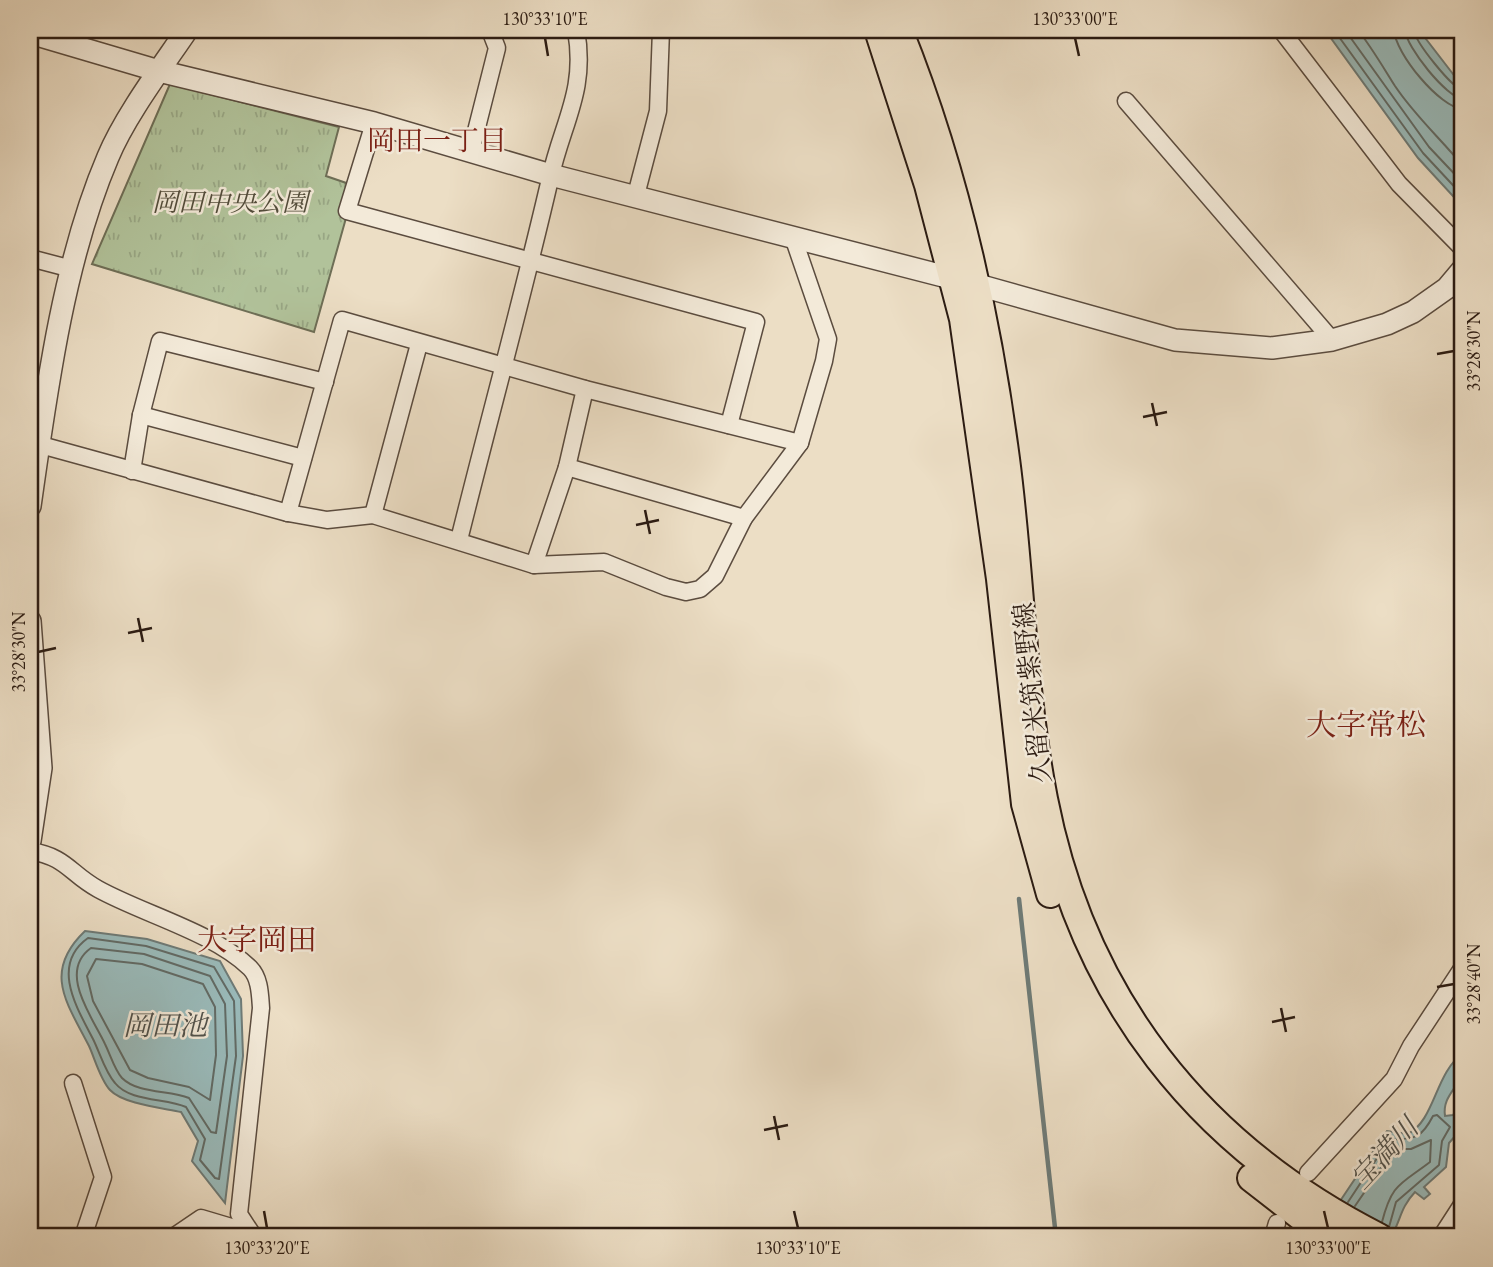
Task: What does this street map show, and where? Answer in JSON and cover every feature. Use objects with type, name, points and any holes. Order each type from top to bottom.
[{"type":"main road","name":"久留米筑紫野線","points":[[878,30],[966,282]]},
{"type":"main road","name":"久留米筑紫野線","points":[[899,30],[922,89],[966,282],[963,319],[1000,579],[1025,804],[1054,904],[1073,955],[1111,1024],[1150,1079],[1220,1152],[1332,1228],[1378,1237]]},
{"type":"street","points":[[30,506],[34,443],[72,269],[91,201],[109,154],[187,30]]},
{"type":"street","points":[[471,151],[497,48],[490,30]]},
{"type":"street","points":[[459,540],[502,365],[532,263],[551,175],[577,94],[580,51],[576,30]]},
{"type":"street","points":[[636,195],[659,111],[661,30]]},
{"type":"street","points":[[1281,30],[1399,184],[1463,250]]},
{"type":"street","points":[[30,33],[159,72],[374,122],[551,175],[966,282],[1175,340],[1272,348],[1332,340],[1413,312],[1447,288],[1463,269]]},
{"type":"street","points":[[1126,101],[1332,340]]},
{"type":"street","points":[[374,122],[347,211],[756,322],[729,425]]},
{"type":"street","points":[[34,443],[288,513],[327,520],[373,514],[534,565],[604,562],[666,587],[686,592],[700,589],[715,576],[744,518],[800,443],[828,339],[793,237]]},
{"type":"street","points":[[30,258],[72,269]]},
{"type":"street","points":[[288,513],[342,320],[585,389],[800,443]]},
{"type":"street","points":[[132,471],[141,415],[160,341],[325,382]]},
{"type":"street","points":[[373,514],[419,344]]},
{"type":"street","points":[[534,565],[567,467],[585,389]]},
{"type":"street","points":[[141,415],[303,458]]},
{"type":"street","points":[[567,467],[744,518]]},
{"type":"street","points":[[30,621],[41,768],[33,797],[30,841]]},
{"type":"street","points":[[30,851],[52,855],[96,888],[202,936],[250,968],[258,980],[261,1008],[239,1214],[251,1235]]},
{"type":"street","points":[[1308,1173],[1394,1079],[1411,1046],[1463,967]]},
{"type":"street","points":[[73,1083],[103,1177],[83,1237]]},
{"type":"street","points":[[1441,1237],[1463,1203]]},
{"type":"street","points":[[173,1237],[201,1218],[251,1235]]},
{"type":"green space","name":"岡田中央公園","points":[[170,84],[339,127],[326,176],[355,186],[314,332],[92,264]]},
{"type":"water","points":[[1325,30],[1419,30],[1463,87],[1463,207],[1418,158]]},
{"type":"water","name":"岡田池","points":[[85,931],[147,939],[220,961],[241,999],[243,1056],[225,1203],[192,1161],[198,1141],[181,1112],[124,1099],[110,1090],[103,1080],[63,988],[64,960]]},
{"type":"water","name":"宝満川","points":[[1463,1053],[1463,1072],[1448,1098],[1445,1116],[1453,1115],[1463,1100],[1463,1127],[1449,1143],[1446,1167],[1424,1187],[1430,1194],[1424,1199],[1415,1192],[1406,1203],[1391,1237],[1316,1237],[1387,1131],[1408,1134],[1417,1127],[1430,1107],[1446,1072]]},
{"type":"waterway","points":[[1019,899],[1056,1237]]},
{"type":"district","name":"岡田一丁目","points":[[437,140]]},
{"type":"district","name":"大字常松","points":[[1366,725]]},
{"type":"district","name":"大字岡田","points":[[257,940]]}]
